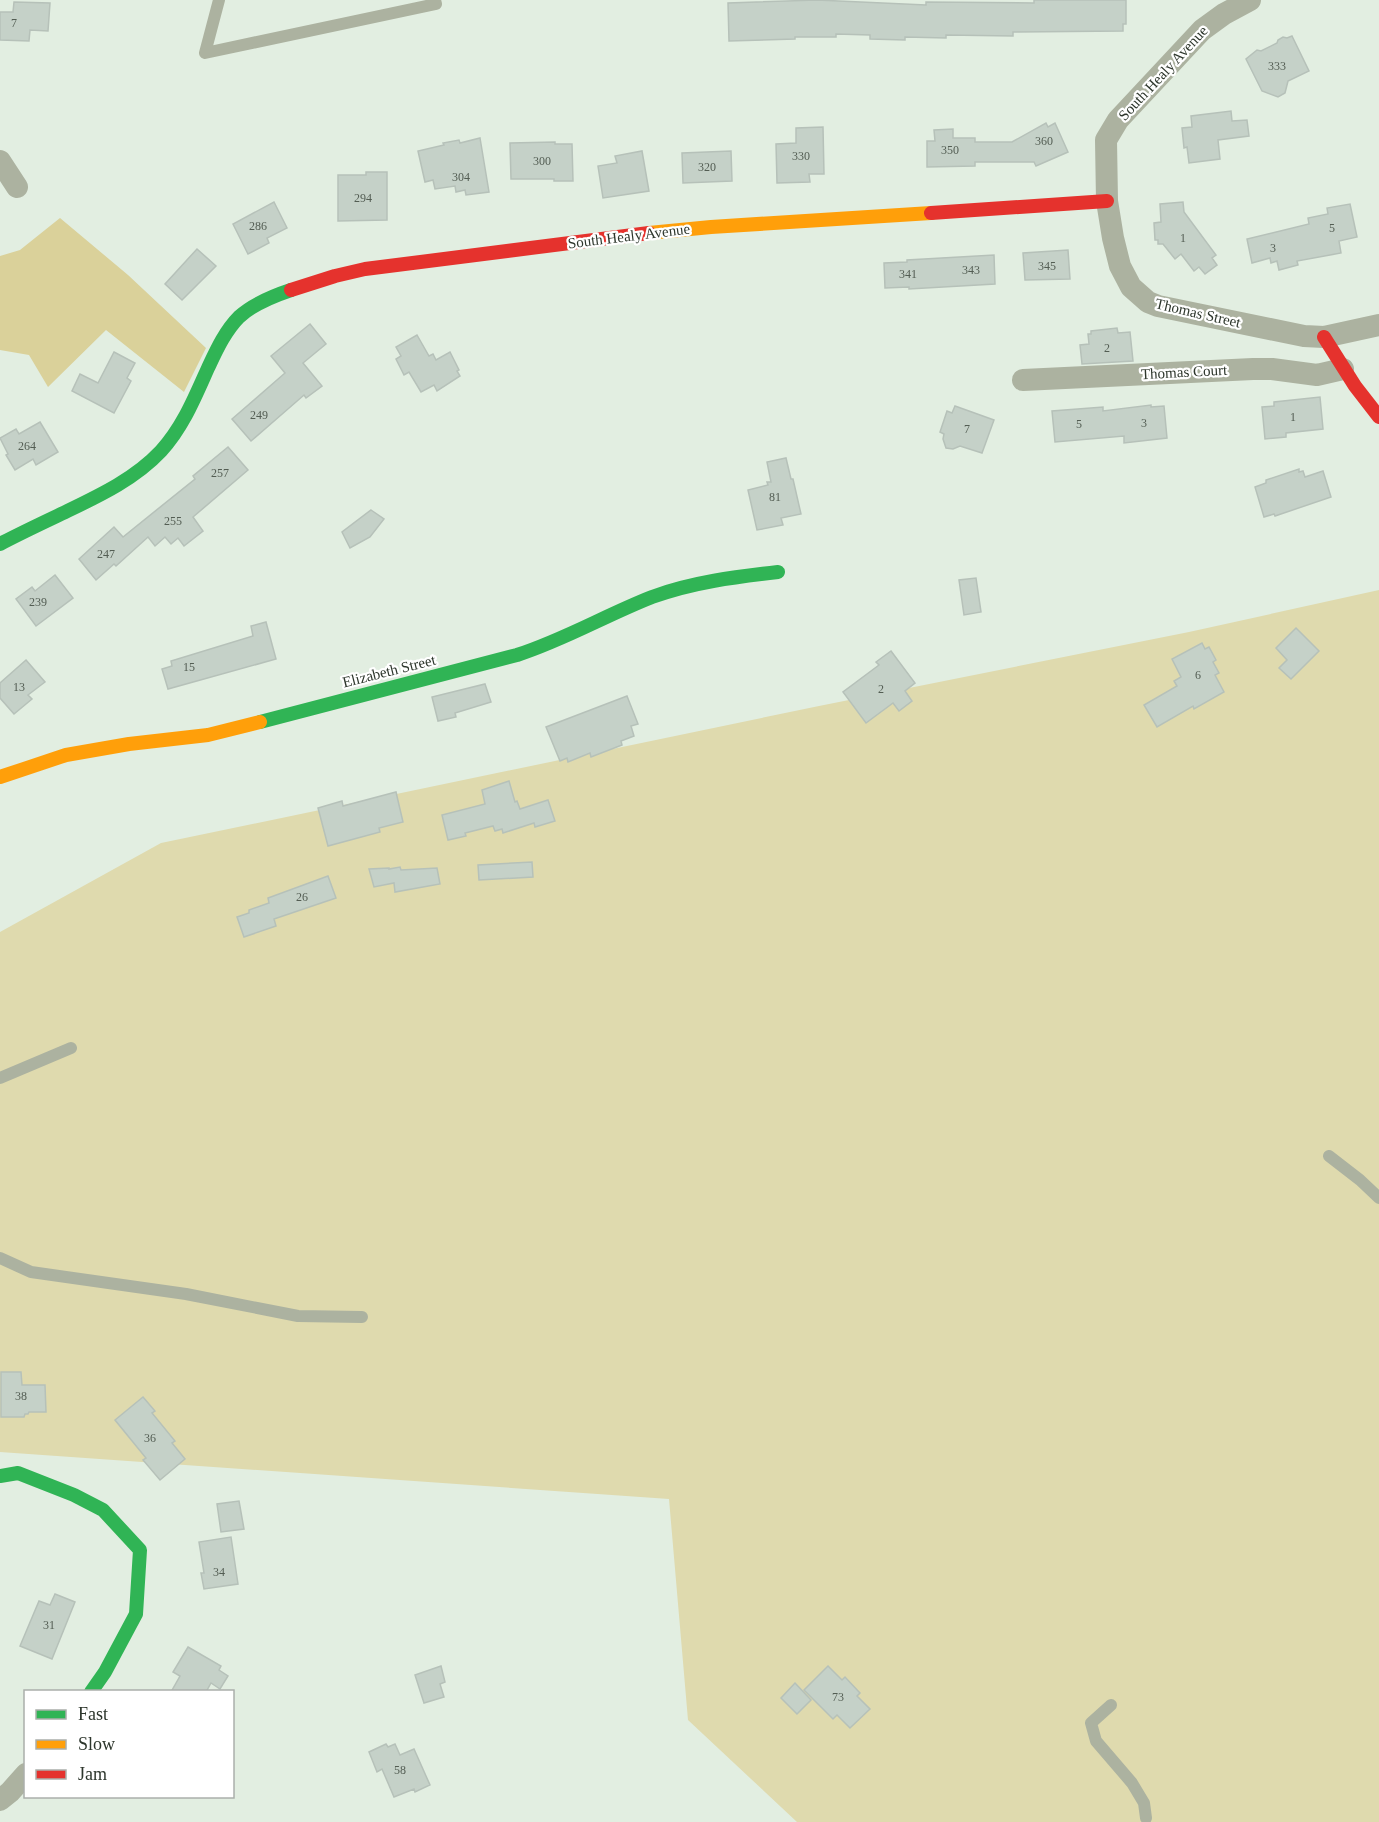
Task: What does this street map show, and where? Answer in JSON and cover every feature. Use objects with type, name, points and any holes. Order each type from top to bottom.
[{"type":"street","name":"South Healy Avenue","points":[[0,544],[108,490],[141,469],[156,456],[180,425],[217,349],[240,316],[255,304],[266,299],[328,278],[365,269],[675,230],[1107,201],[1106,140],[1118,120],[1202,30],[1224,14],[1250,0]]},
{"type":"street","points":[[0,161],[17,187]]},
{"type":"street","name":"Thomas Street","points":[[1107,201],[1113,238],[1124,276],[1131,287],[1148,302],[1171,310],[1304,336],[1324,337],[1379,325]]},
{"type":"street","points":[[1324,337],[1343,369],[1379,417]]},
{"type":"street","name":"Thomas Court","points":[[1023,380],[1253,369],[1317,375],[1343,369]]},
{"type":"street","name":"Elizabeth Street","points":[[0,777],[66,755],[129,744],[208,735],[494,662],[553,642],[627,607],[687,586],[714,580],[778,572]]},
{"type":"street","points":[[0,1476],[18,1473],[74,1495],[103,1510],[140,1550],[136,1614],[105,1672],[92,1690]]},
{"type":"street","points":[[0,1800],[24,1776]]},
{"type":"lane","points":[[219,0],[205,53],[436,4],[435,0]]},
{"type":"lane","points":[[0,1077],[71,1048]]},
{"type":"lane","points":[[1329,1156],[1379,1198]]},
{"type":"lane","points":[[0,1257],[31,1272],[186,1294],[298,1316],[362,1317]]},
{"type":"lane","points":[[1111,1705],[1091,1723],[1096,1741],[1132,1783],[1144,1803],[1146,1818]]},
{"type":"shaded area","points":[[60,218],[128,275],[206,348],[184,392],[106,330],[48,387],[29,355],[0,350],[0,256],[20,250]]},
{"type":"shaded area","points":[[1379,590],[1379,1822],[797,1822],[688,1720],[669,1499],[0,1452],[0,932],[161,843],[819,706],[1189,632]]},
{"type":"building","points":[[817,0],[926,5],[926,2],[1034,3],[1034,0],[1126,0],[1126,24],[1123,24],[1123,31],[1013,32],[1013,36],[946,35],[946,38],[905,37],[905,40],[870,39],[870,35],[836,34],[836,37],[729,41],[728,3]]},
{"type":"building","points":[[14,2],[50,3],[48,31],[30,30],[29,41],[0,40],[0,12],[13,12]]},
{"type":"building","points":[[1292,36],[1309,71],[1288,81],[1285,93],[1278,97],[1262,91],[1246,59],[1257,50],[1261,51],[1277,43],[1283,37]]},
{"type":"building","points":[[1231,111],[1232,121],[1247,120],[1249,136],[1218,140],[1220,159],[1189,163],[1187,147],[1184,148],[1182,128],[1192,127],[1191,116]]},
{"type":"building","points":[[1046,123],[1048,127],[1055,123],[1068,152],[1036,166],[1034,162],[975,162],[975,166],[927,167],[927,141],[935,141],[934,130],[953,129],[953,138],[975,138],[975,142],[1012,142]]},
{"type":"building","points":[[823,127],[824,174],[809,174],[810,182],[777,183],[776,144],[796,143],[796,128]]},
{"type":"building","points":[[480,138],[489,192],[466,195],[465,190],[456,192],[455,186],[435,189],[433,180],[425,182],[418,151],[444,145],[443,143],[459,140],[460,143]]},
{"type":"building","points":[[555,142],[555,144],[572,144],[573,181],[511,179],[510,143]]},
{"type":"building","points":[[642,151],[649,191],[603,198],[598,166],[617,163],[615,156]]},
{"type":"building","points":[[731,151],[732,181],[683,183],[682,153]]},
{"type":"building","points":[[366,172],[387,172],[387,220],[338,221],[338,175],[366,175]]},
{"type":"building","points":[[274,202],[287,228],[267,238],[269,243],[248,254],[233,224]]},
{"type":"building","points":[[1183,202],[1184,212],[1216,255],[1212,258],[1217,265],[1205,274],[1199,267],[1194,271],[1181,254],[1175,259],[1163,244],[1158,244],[1158,240],[1155,240],[1154,223],[1161,222],[1160,204]]},
{"type":"building","points":[[1350,204],[1357,237],[1339,241],[1341,253],[1297,261],[1298,265],[1279,270],[1277,261],[1271,263],[1270,258],[1252,263],[1247,239],[1309,224],[1308,218],[1328,214],[1327,208]]},
{"type":"building","points":[[197,249],[216,266],[182,300],[165,284]]},
{"type":"building","points":[[1068,250],[1070,279],[1025,280],[1023,253]]},
{"type":"building","points":[[994,255],[995,284],[909,289],[909,287],[885,288],[884,263]]},
{"type":"building","points":[[310,324],[326,344],[303,363],[322,386],[306,398],[304,395],[251,441],[232,419],[285,373],[271,356]]},
{"type":"building","points":[[1117,328],[1118,333],[1130,332],[1133,361],[1082,364],[1080,345],[1089,344],[1088,334],[1091,334],[1091,331]]},
{"type":"building","points":[[417,335],[429,356],[433,354],[436,360],[450,352],[459,370],[457,371],[460,376],[437,391],[434,385],[421,392],[409,372],[404,375],[396,359],[401,356],[396,347]]},
{"type":"building","points":[[114,352],[135,363],[127,378],[131,381],[114,413],[72,391],[80,374],[98,383]]},
{"type":"building","points":[[1320,397],[1323,429],[1286,433],[1286,437],[1265,439],[1262,407],[1274,406],[1274,402]]},
{"type":"building","points":[[1151,405],[1151,407],[1164,406],[1167,438],[1124,443],[1124,436],[1055,442],[1052,411],[1103,407],[1103,411]]},
{"type":"building","points":[[955,406],[994,420],[982,453],[960,446],[953,449],[946,448],[944,434],[940,432],[947,411],[952,413]]},
{"type":"building","points":[[40,422],[58,452],[36,465],[33,459],[15,470],[0,438],[16,429],[19,434]]},
{"type":"building","points":[[228,447],[248,470],[193,517],[203,531],[184,546],[178,538],[171,544],[165,537],[155,546],[148,537],[116,566],[114,564],[96,580],[79,559],[114,527],[123,537],[195,479],[193,476]]},
{"type":"building","points":[[786,458],[801,514],[781,518],[783,525],[757,530],[748,490],[768,485],[767,482],[771,482],[767,462]]},
{"type":"building","points":[[1299,469],[1299,472],[1303,471],[1305,477],[1323,471],[1331,497],[1275,516],[1274,514],[1264,517],[1255,487],[1266,483],[1266,480]]},
{"type":"building","points":[[371,510],[384,519],[370,537],[350,548],[342,532]]},
{"type":"building","points":[[55,575],[73,598],[36,626],[16,599],[32,587],[35,591]]},
{"type":"building","points":[[976,578],[981,612],[964,615],[959,580]]},
{"type":"building","points":[[266,622],[276,659],[168,689],[162,669],[172,666],[171,661],[253,636],[251,626]]},
{"type":"building","points":[[1296,628],[1319,651],[1291,679],[1279,668],[1287,660],[1276,648]]},
{"type":"building","points":[[1202,643],[1205,649],[1209,647],[1216,660],[1213,662],[1219,673],[1215,675],[1224,692],[1194,709],[1193,706],[1157,727],[1144,705],[1177,686],[1174,681],[1181,677],[1172,659]]},
{"type":"building","points":[[891,651],[915,683],[905,691],[912,701],[899,711],[893,703],[866,723],[843,692],[879,665],[876,662]]},
{"type":"building","points":[[26,660],[45,682],[28,695],[32,699],[14,714],[0,698],[0,683]]},
{"type":"building","points":[[485,684],[491,702],[455,713],[456,717],[438,721],[432,697]]},
{"type":"building","points":[[627,696],[638,724],[631,726],[634,736],[621,741],[622,745],[591,757],[590,753],[568,762],[567,758],[560,761],[546,727]]},
{"type":"building","points":[[509,781],[515,802],[517,801],[520,809],[548,800],[555,821],[535,827],[534,823],[503,833],[502,829],[495,831],[493,826],[448,840],[442,815],[485,804],[482,790]]},
{"type":"building","points":[[396,792],[403,822],[379,828],[380,832],[328,846],[318,808],[342,801],[343,806]]},
{"type":"building","points":[[532,862],[533,877],[479,880],[478,865]]},
{"type":"building","points":[[400,867],[401,870],[437,868],[440,884],[395,892],[394,883],[374,887],[369,869]]},
{"type":"building","points":[[328,876],[336,898],[274,919],[276,926],[244,937],[237,917],[269,903],[268,898]]},
{"type":"building","points":[[1,1372],[21,1372],[22,1385],[45,1385],[46,1412],[29,1412],[24,1417],[1,1417]]},
{"type":"building","points":[[143,1397],[155,1411],[152,1413],[175,1441],[172,1443],[185,1459],[160,1480],[143,1460],[146,1458],[115,1420]]},
{"type":"building","points":[[239,1501],[244,1529],[221,1532],[217,1504]]},
{"type":"building","points":[[231,1537],[238,1584],[204,1589],[199,1542]]},
{"type":"building","points":[[55,1594],[75,1602],[52,1659],[20,1646],[39,1601],[50,1605]]},
{"type":"building","points":[[188,1647],[221,1666],[219,1670],[228,1676],[220,1689],[211,1683],[207,1690],[172,1690],[180,1676],[173,1672]]},
{"type":"building","points":[[441,1666],[445,1682],[440,1684],[444,1697],[424,1703],[415,1675]]},
{"type":"building","points":[[828,1666],[842,1680],[845,1677],[860,1693],[857,1696],[870,1709],[850,1728],[837,1715],[833,1719],[804,1690]]},
{"type":"building","points":[[795,1683],[811,1700],[797,1714],[781,1698]]},
{"type":"building","points":[[386,1744],[388,1747],[395,1744],[400,1755],[414,1749],[430,1785],[415,1792],[414,1789],[394,1797],[382,1769],[377,1772],[369,1752]]},
{"type":"traffic: fast","points":[[0,544],[112,488],[150,462],[169,442],[182,422],[218,348],[234,323],[257,304],[291,290]]},
{"type":"traffic: fast","points":[[260,722],[517,655],[652,597],[683,587],[778,572]]},
{"type":"traffic: fast","points":[[0,1476],[18,1473],[74,1495],[103,1510],[140,1550],[136,1614],[105,1672],[92,1690]]},
{"type":"traffic: slow","points":[[649,233],[931,213]]},
{"type":"traffic: slow","points":[[0,777],[66,755],[129,744],[208,735],[260,722]]},
{"type":"traffic: jam","points":[[931,213],[1107,201]]},
{"type":"traffic: jam","points":[[291,290],[365,269],[649,233]]},
{"type":"traffic: jam","points":[[1324,337],[1355,386],[1379,417]]}]
